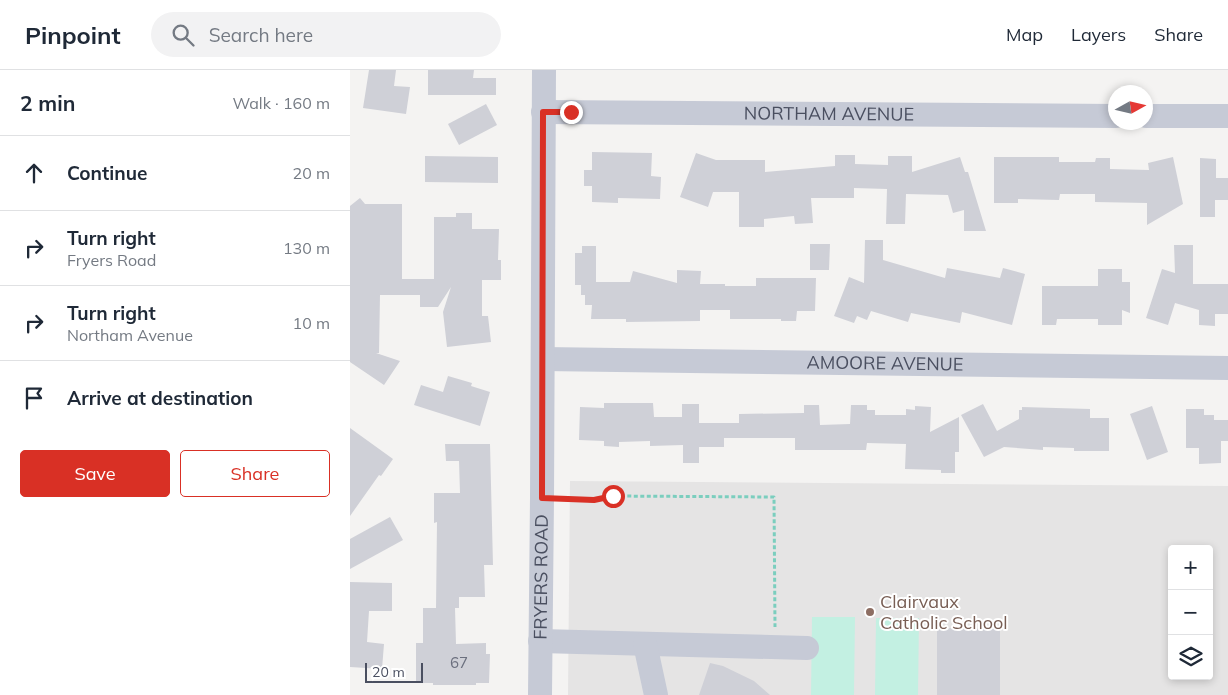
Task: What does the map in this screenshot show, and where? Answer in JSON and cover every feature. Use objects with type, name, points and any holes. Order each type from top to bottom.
[{"type":"street","name":"FRYERS ROAD","points":[[540,695],[544,70]]},
{"type":"street","name":"NORTHAM AVENUE","points":[[543,112],[1108,116]]},
{"type":"street","points":[[1153,116],[1228,116]]},
{"type":"street","name":"AMOORE AVENUE","points":[[543,359],[1228,368]]},
{"type":"street","points":[[540,641],[808,648]]},
{"type":"street","points":[[645,644],[656,695]]},
{"type":"path","points":[[542,498],[594,500],[613,496],[774,497],[776,632]]},
{"type":"shaded area","name":"Clairvaux Catholic School","points":[[570,481],[1228,486],[1228,695],[568,695]]},
{"type":"green space","points":[[812,617],[855,617],[854,695],[811,695]]},
{"type":"green space","points":[[876,618],[919,618],[918,695],[875,695]]},
{"type":"building","points":[[369,70],[396,70],[394,86],[410,87],[406,114],[363,108]]},
{"type":"building","points":[[428,70],[474,70],[473,78],[496,78],[496,95],[428,95]]},
{"type":"building","points":[[486,104],[497,125],[459,145],[448,124]]},
{"type":"building","points":[[592,152],[652,153],[651,176],[661,177],[660,199],[618,198],[618,203],[592,202],[592,186],[584,186],[584,170],[592,170]]},
{"type":"building","points":[[696,153],[716,160],[765,160],[765,172],[835,166],[835,155],[855,155],[855,164],[888,165],[888,156],[912,156],[912,172],[960,157],[965,172],[968,172],[986,231],[964,231],[964,210],[953,213],[948,195],[906,194],[905,224],[886,224],[887,189],[854,188],[854,198],[811,198],[813,223],[795,224],[794,216],[764,219],[764,227],[739,227],[739,192],[713,192],[708,207],[680,197]]},
{"type":"building","points":[[425,156],[498,157],[498,183],[425,182]]},
{"type":"building","points":[[994,157],[1059,157],[1059,162],[1095,162],[1096,158],[1110,158],[1110,169],[1149,170],[1148,163],[1173,157],[1183,204],[1147,225],[1147,203],[1095,202],[1095,194],[1060,194],[1059,200],[1018,199],[1018,203],[994,203]]},
{"type":"building","points":[[1200,158],[1216,159],[1216,178],[1228,178],[1228,200],[1215,200],[1215,217],[1200,217]]},
{"type":"building","points":[[360,198],[365,204],[402,204],[402,279],[434,279],[434,217],[456,217],[456,213],[472,213],[472,229],[499,229],[498,260],[501,260],[501,280],[482,280],[482,316],[488,316],[491,342],[447,347],[443,312],[451,287],[438,307],[420,307],[420,295],[380,295],[379,353],[376,353],[400,361],[384,385],[350,362],[350,206]]},
{"type":"building","points":[[865,240],[883,240],[883,260],[945,278],[947,268],[1000,278],[1003,268],[1025,274],[1012,325],[962,312],[960,323],[911,313],[908,322],[871,311],[867,320],[857,316],[854,323],[834,316],[849,277],[864,283]]},
{"type":"building","points":[[810,244],[830,244],[829,270],[810,270]]},
{"type":"building","points":[[1174,245],[1193,245],[1193,284],[1228,284],[1228,314],[1215,314],[1215,326],[1199,325],[1199,310],[1175,303],[1168,325],[1146,318],[1162,269],[1175,273]]},
{"type":"building","points":[[582,246],[596,246],[596,282],[630,282],[633,271],[677,283],[677,270],[701,271],[700,284],[725,284],[725,286],[756,286],[756,278],[816,278],[815,311],[797,311],[796,321],[781,321],[781,319],[730,319],[730,310],[700,310],[700,321],[626,322],[626,319],[591,319],[592,305],[585,305],[585,295],[581,295],[581,285],[575,285],[575,253],[582,253]]},
{"type":"building","points":[[1098,269],[1122,269],[1122,282],[1130,282],[1130,313],[1122,310],[1122,325],[1098,325],[1098,319],[1057,319],[1056,325],[1042,325],[1042,286],[1098,286]]},
{"type":"building","points":[[448,376],[472,383],[471,386],[490,392],[480,426],[414,405],[421,385],[443,392]]},
{"type":"building","points":[[604,403],[653,403],[654,417],[682,417],[682,404],[699,404],[699,423],[739,423],[739,414],[804,413],[804,405],[819,405],[820,425],[850,424],[851,405],[867,405],[867,410],[875,410],[875,415],[906,415],[906,409],[915,410],[915,406],[931,407],[930,432],[959,417],[959,452],[955,452],[955,473],[941,473],[941,470],[905,469],[906,444],[867,443],[866,450],[795,450],[795,438],[724,438],[724,447],[699,447],[699,463],[683,463],[683,445],[650,446],[650,441],[619,442],[619,447],[604,446],[604,441],[579,440],[580,407],[604,408]]},
{"type":"building","points":[[983,404],[997,431],[1019,419],[1019,410],[1022,410],[1022,407],[1090,409],[1090,418],[1109,418],[1109,451],[1074,451],[1074,448],[1043,447],[1043,450],[1004,447],[984,457],[961,415]]},
{"type":"building","points":[[1152,406],[1168,452],[1147,460],[1130,414]]},
{"type":"building","points":[[1186,409],[1204,409],[1204,415],[1214,415],[1214,420],[1228,420],[1228,441],[1221,441],[1221,463],[1199,464],[1199,448],[1186,448]]},
{"type":"building","points":[[350,428],[393,459],[381,476],[379,475],[350,516]]},
{"type":"building","points":[[445,444],[490,444],[493,565],[484,565],[485,597],[459,597],[459,608],[455,608],[456,644],[486,643],[486,654],[490,654],[489,683],[476,683],[476,685],[433,685],[433,683],[416,683],[416,643],[423,643],[423,608],[436,608],[437,522],[434,523],[434,493],[460,493],[459,461],[446,461]]},
{"type":"building","points":[[390,517],[403,540],[350,569],[350,539]]},
{"type":"building","points":[[350,582],[392,583],[392,611],[369,611],[367,642],[384,644],[382,669],[350,667]]},
{"type":"building","points":[[937,628],[1000,629],[1000,695],[937,695]]},
{"type":"building","points":[[710,663],[723,666],[754,681],[770,695],[699,695]]},
{"type":"place","name":"Clairvaux Catholic School","points":[[870,612]]},
{"type":"route","points":[[571,112],[543,112],[542,498],[594,500],[613,496]]}]
